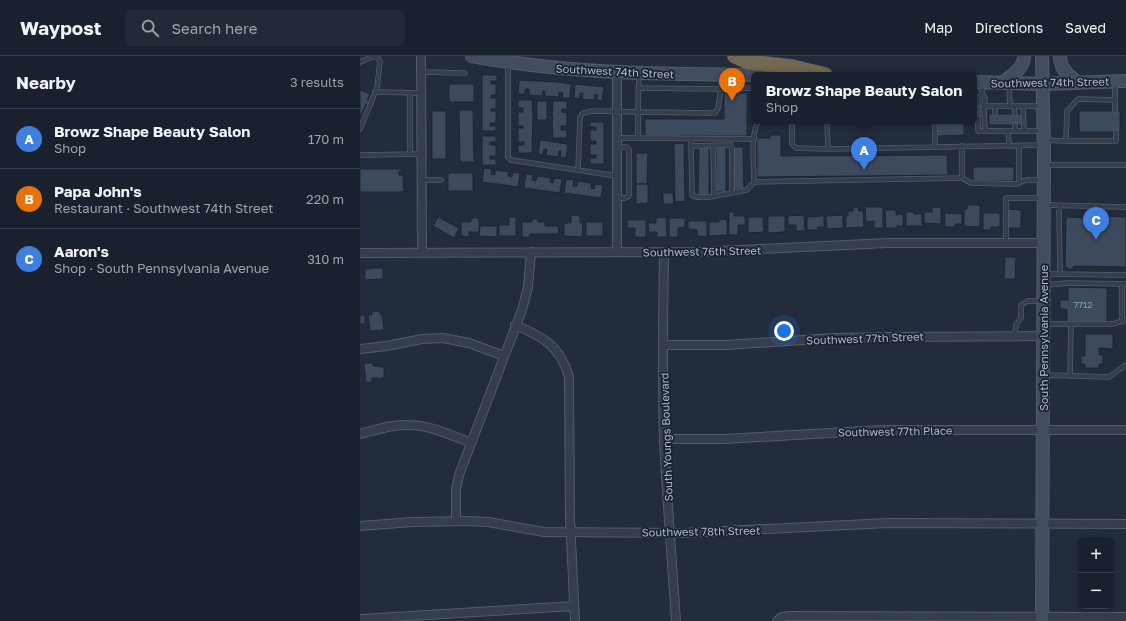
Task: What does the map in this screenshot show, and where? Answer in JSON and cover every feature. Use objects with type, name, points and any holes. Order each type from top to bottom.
[{"type":"highway","points":[[735,56],[748,62],[792,67],[813,72]]},
{"type":"main road","name":"Southwest 74th Street","points":[[472,56],[508,63],[617,73],[751,75]]},
{"type":"main road","points":[[1005,83],[1021,68],[1024,61],[1024,56]]},
{"type":"main road","name":"South Pennsylvania Avenue","points":[[1042,56],[1044,165],[1042,619]]},
{"type":"main road","points":[[1060,56],[1061,66],[1067,74],[1077,82]]},
{"type":"main road","name":"Southwest 74th Street","points":[[979,86],[1005,83],[1042,84],[1120,81]]},
{"type":"street","points":[[421,56],[422,252]]},
{"type":"street","points":[[616,252],[617,73]]},
{"type":"street","name":"Southwest 76th Street","points":[[360,253],[735,251],[888,243],[1044,243]]},
{"type":"street","points":[[456,521],[457,483],[470,443],[526,296],[531,252]]},
{"type":"street","name":"South Youngs Boulevard","points":[[664,252],[664,439],[676,621]]},
{"type":"street","points":[[516,325],[552,344],[560,356],[569,377],[570,532],[575,621]]},
{"type":"street","name":"Southwest 77th Street","points":[[663,345],[726,345],[890,336],[1015,336],[1043,330]]},
{"type":"street","points":[[360,349],[387,346],[422,339],[443,338],[469,343],[504,356]]},
{"type":"street","points":[[360,434],[394,426],[415,425],[433,429],[470,443]]},
{"type":"street","name":"Southwest 77th Place","points":[[664,439],[725,439],[875,430],[1126,430]]},
{"type":"street","name":"Southwest 78th Street","points":[[360,526],[456,521],[488,522],[537,532],[712,532],[875,524],[1126,524]]},
{"type":"street","points":[[360,619],[574,606]]},
{"type":"street","points":[[777,621],[782,617],[789,616],[1042,619],[1126,617]]},
{"type":"lane","points":[[360,62],[376,56],[380,61],[375,92],[360,129]]},
{"type":"lane","points":[[508,63],[508,158],[511,160],[617,176]]},
{"type":"lane","points":[[421,72],[465,73]]},
{"type":"lane","points":[[638,138],[639,74]]},
{"type":"lane","points":[[578,170],[580,117],[583,113],[593,111],[714,113],[718,108],[721,89],[720,75]]},
{"type":"lane","points":[[1115,111],[1115,100],[1120,81]]},
{"type":"lane","points":[[1005,83],[1014,114]]},
{"type":"lane","points":[[978,104],[979,86]]},
{"type":"lane","points":[[979,86],[985,98],[985,131]]},
{"type":"lane","points":[[638,88],[751,88]]},
{"type":"lane","points":[[375,92],[421,93]]},
{"type":"lane","points":[[410,93],[410,154]]},
{"type":"lane","points":[[1066,141],[1067,111],[1078,99],[1115,100]]},
{"type":"lane","points":[[984,106],[1043,106]]},
{"type":"lane","points":[[995,106],[995,114]]},
{"type":"lane","points":[[1023,106],[1024,131]]},
{"type":"lane","points":[[978,118],[978,132],[1024,131],[1043,139],[1066,141],[1116,141],[1116,132]]},
{"type":"lane","points":[[691,139],[692,195],[696,198],[747,190],[754,182],[754,139],[758,124]]},
{"type":"lane","points":[[792,124],[792,144],[796,148],[828,149],[1019,145],[1043,139]]},
{"type":"lane","points":[[827,124],[828,149]]},
{"type":"lane","points":[[935,124],[935,146]]},
{"type":"lane","points":[[1015,124],[1015,131]]},
{"type":"lane","points":[[995,125],[995,131]]},
{"type":"lane","points":[[1008,131],[1009,145]]},
{"type":"lane","points":[[617,138],[754,139]]},
{"type":"lane","points":[[714,145],[714,196]]},
{"type":"lane","points":[[691,146],[731,145],[732,192]]},
{"type":"lane","points":[[1019,145],[1019,183]]},
{"type":"lane","points":[[962,146],[962,178]]},
{"type":"lane","points":[[617,147],[626,147],[629,149],[629,196],[625,198],[617,198]]},
{"type":"lane","points":[[360,154],[421,154]]},
{"type":"lane","points":[[1044,165],[1126,165]]},
{"type":"lane","points":[[754,182],[962,178],[971,183],[1016,184],[1026,180],[1044,180]]},
{"type":"lane","points":[[422,180],[441,180]]},
{"type":"lane","points":[[1006,243],[1006,198],[1044,202],[1059,206],[1126,207]]},
{"type":"lane","points":[[1059,206],[1060,274]]},
{"type":"lane","points":[[1043,280],[1060,274],[1126,275]]},
{"type":"lane","points":[[1043,280],[1068,284],[1124,284],[1124,321],[1113,324],[1071,324],[1043,330]]},
{"type":"lane","points":[[1015,336],[1016,326],[1021,318],[1021,305],[1028,301],[1043,301]]},
{"type":"lane","points":[[1070,376],[1071,324]]},
{"type":"lane","points":[[1043,376],[1109,377],[1126,365]]},
{"type":"building","points":[[482,75],[497,75],[497,81],[491,81],[491,84],[496,84],[496,95],[491,95],[491,98],[496,98],[496,109],[491,109],[491,111],[496,111],[496,123],[490,123],[490,126],[496,126],[496,131],[482,131]]},
{"type":"building","points":[[519,80],[571,84],[570,98],[562,98],[563,93],[559,92],[559,97],[545,96],[545,91],[543,91],[542,96],[529,95],[529,89],[525,89],[525,94],[518,94]]},
{"type":"building","points":[[449,84],[474,84],[474,102],[449,102]]},
{"type":"building","points":[[575,84],[604,87],[602,101],[597,100],[597,95],[595,94],[594,100],[582,99],[583,93],[580,93],[580,99],[574,98]]},
{"type":"building","points":[[360,90],[370,94],[367,100],[375,103],[373,107],[366,104],[360,117]]},
{"type":"building","points":[[724,93],[747,93],[747,136],[645,136],[645,119],[724,119]]},
{"type":"building","points":[[518,100],[532,100],[532,153],[518,153],[518,145],[524,145],[524,142],[518,142],[518,128],[523,128],[523,126],[518,126],[518,112],[523,112],[523,108],[518,108]]},
{"type":"building","points":[[537,101],[547,101],[547,120],[537,120]]},
{"type":"building","points":[[553,101],[567,101],[567,109],[562,109],[562,112],[567,113],[567,126],[561,126],[561,130],[567,130],[567,138],[553,138]]},
{"type":"building","points":[[977,104],[982,104],[982,118],[977,118]]},
{"type":"building","points":[[459,110],[473,110],[474,162],[460,162]]},
{"type":"building","points":[[432,111],[446,111],[446,159],[432,159]]},
{"type":"building","points":[[1079,111],[1120,111],[1120,132],[1079,132]]},
{"type":"building","points":[[989,114],[1022,114],[1022,125],[989,125]]},
{"type":"building","points":[[590,122],[604,122],[604,164],[590,164],[590,158],[596,158],[596,155],[590,155],[590,144],[596,144],[596,141],[590,141],[590,130],[596,130],[596,127],[590,127]]},
{"type":"building","points":[[937,124],[964,124],[964,135],[937,136]]},
{"type":"building","points":[[770,135],[781,135],[781,156],[947,155],[948,175],[757,177],[757,138],[770,138]]},
{"type":"building","points":[[482,136],[496,136],[496,142],[490,142],[490,145],[496,145],[496,156],[490,156],[490,159],[496,159],[496,165],[482,165]]},
{"type":"building","points":[[540,140],[568,144],[566,158],[560,157],[561,151],[559,151],[558,157],[546,155],[547,149],[544,149],[543,155],[538,154]]},
{"type":"building","points":[[684,143],[685,201],[675,202],[674,144]]},
{"type":"building","points":[[699,147],[709,147],[709,195],[698,195]]},
{"type":"building","points":[[716,147],[726,147],[726,192],[716,192]]},
{"type":"building","points":[[733,147],[743,147],[744,189],[734,189]]},
{"type":"building","points":[[636,153],[648,153],[647,184],[636,184]]},
{"type":"building","points":[[973,167],[1014,167],[1014,181],[973,181]]},
{"type":"building","points":[[484,168],[492,169],[491,174],[495,175],[495,170],[509,172],[508,176],[512,177],[513,172],[520,173],[518,187],[482,182]]},
{"type":"building","points":[[360,169],[402,169],[402,171],[399,171],[399,175],[403,175],[404,192],[360,192]]},
{"type":"building","points":[[448,173],[473,173],[473,191],[448,191]]},
{"type":"building","points":[[526,174],[533,175],[532,180],[536,181],[537,176],[551,178],[550,182],[553,183],[554,178],[562,179],[560,193],[524,188]]},
{"type":"building","points":[[566,179],[574,180],[573,186],[577,186],[578,181],[591,183],[591,188],[594,189],[595,184],[603,185],[601,198],[564,193]]},
{"type":"building","points":[[636,184],[648,184],[648,203],[636,204]]},
{"type":"building","points":[[663,193],[673,193],[674,204],[663,204]]},
{"type":"building","points":[[967,205],[980,205],[980,227],[964,226],[964,209],[967,209]]},
{"type":"building","points":[[858,207],[859,211],[863,211],[864,227],[846,228],[846,216],[848,216],[848,211],[853,211],[853,208]]},
{"type":"building","points":[[865,207],[883,207],[883,228],[874,228],[874,221],[866,222]]},
{"type":"building","points":[[932,207],[941,208],[941,224],[924,223],[924,212],[932,212]]},
{"type":"building","points":[[1007,209],[1021,210],[1021,228],[1007,228]]},
{"type":"building","points":[[885,210],[896,210],[896,215],[903,214],[903,226],[897,226],[897,228],[886,228]]},
{"type":"building","points":[[729,212],[734,212],[734,216],[745,216],[745,225],[738,225],[738,235],[729,235]]},
{"type":"building","points":[[906,212],[922,214],[922,226],[906,226]]},
{"type":"building","points":[[945,213],[962,214],[962,224],[955,224],[955,227],[945,227]]},
{"type":"building","points":[[983,213],[1000,213],[1000,227],[991,227],[991,230],[983,230]]},
{"type":"building","points":[[1088,213],[1126,217],[1126,267],[1074,266],[1071,270],[1065,267],[1066,217],[1088,218]]},
{"type":"building","points":[[571,215],[580,216],[580,223],[583,223],[582,237],[564,236],[564,223],[571,223]]},
{"type":"building","points":[[804,215],[805,231],[796,231],[796,225],[788,225],[788,216]]},
{"type":"building","points":[[843,215],[843,228],[827,229],[826,216]]},
{"type":"building","points":[[768,216],[785,216],[785,232],[768,233]]},
{"type":"building","points":[[824,216],[824,227],[818,227],[818,230],[807,230],[807,217]]},
{"type":"building","points":[[438,217],[459,228],[454,238],[433,226]]},
{"type":"building","points":[[509,217],[516,217],[516,236],[499,236],[499,225],[509,225]]},
{"type":"building","points":[[666,217],[667,237],[657,237],[657,232],[649,232],[648,223],[656,223],[656,218]]},
{"type":"building","points":[[748,217],[763,217],[764,232],[748,233]]},
{"type":"building","points":[[471,218],[479,218],[479,232],[469,232],[469,237],[461,236],[461,222],[471,222]]},
{"type":"building","points":[[669,218],[685,218],[685,227],[678,228],[678,237],[669,237]]},
{"type":"building","points":[[532,219],[538,219],[538,222],[545,222],[545,226],[558,226],[559,234],[530,234],[530,237],[522,237],[522,222],[532,222]]},
{"type":"building","points":[[727,219],[727,235],[709,236],[709,222],[719,222],[719,220]]},
{"type":"building","points":[[627,220],[646,220],[646,237],[635,237],[635,228],[627,228]]},
{"type":"building","points":[[688,221],[707,221],[707,237],[697,236],[697,230],[688,229]]},
{"type":"building","points":[[586,222],[603,222],[603,236],[586,236]]},
{"type":"building","points":[[480,226],[497,226],[497,237],[479,236]]},
{"type":"building","points":[[1005,257],[1016,257],[1015,279],[1004,279]]},
{"type":"building","points":[[383,268],[383,279],[365,280],[365,269]]},
{"type":"building","points":[[1068,287],[1107,288],[1107,322],[1067,322],[1067,309],[1060,309],[1060,300],[1068,300]]},
{"type":"building","points":[[372,311],[379,311],[380,314],[382,314],[384,330],[370,331],[368,315],[372,315]]},
{"type":"building","points":[[360,315],[365,315],[365,324],[360,324]]},
{"type":"building","points":[[1085,334],[1113,334],[1113,349],[1099,348],[1099,355],[1103,355],[1103,364],[1099,364],[1099,368],[1085,368],[1085,364],[1081,364],[1081,356],[1085,356]]},
{"type":"building","points":[[364,363],[373,363],[373,366],[384,367],[384,378],[372,378],[372,382],[366,383]]},
{"type":"place","name":"Papa John's","points":[[732,101]]},
{"type":"place","name":"Browz Shape Beauty Salon","points":[[864,170]]},
{"type":"place","name":"Aaron's","points":[[1096,240]]}]
